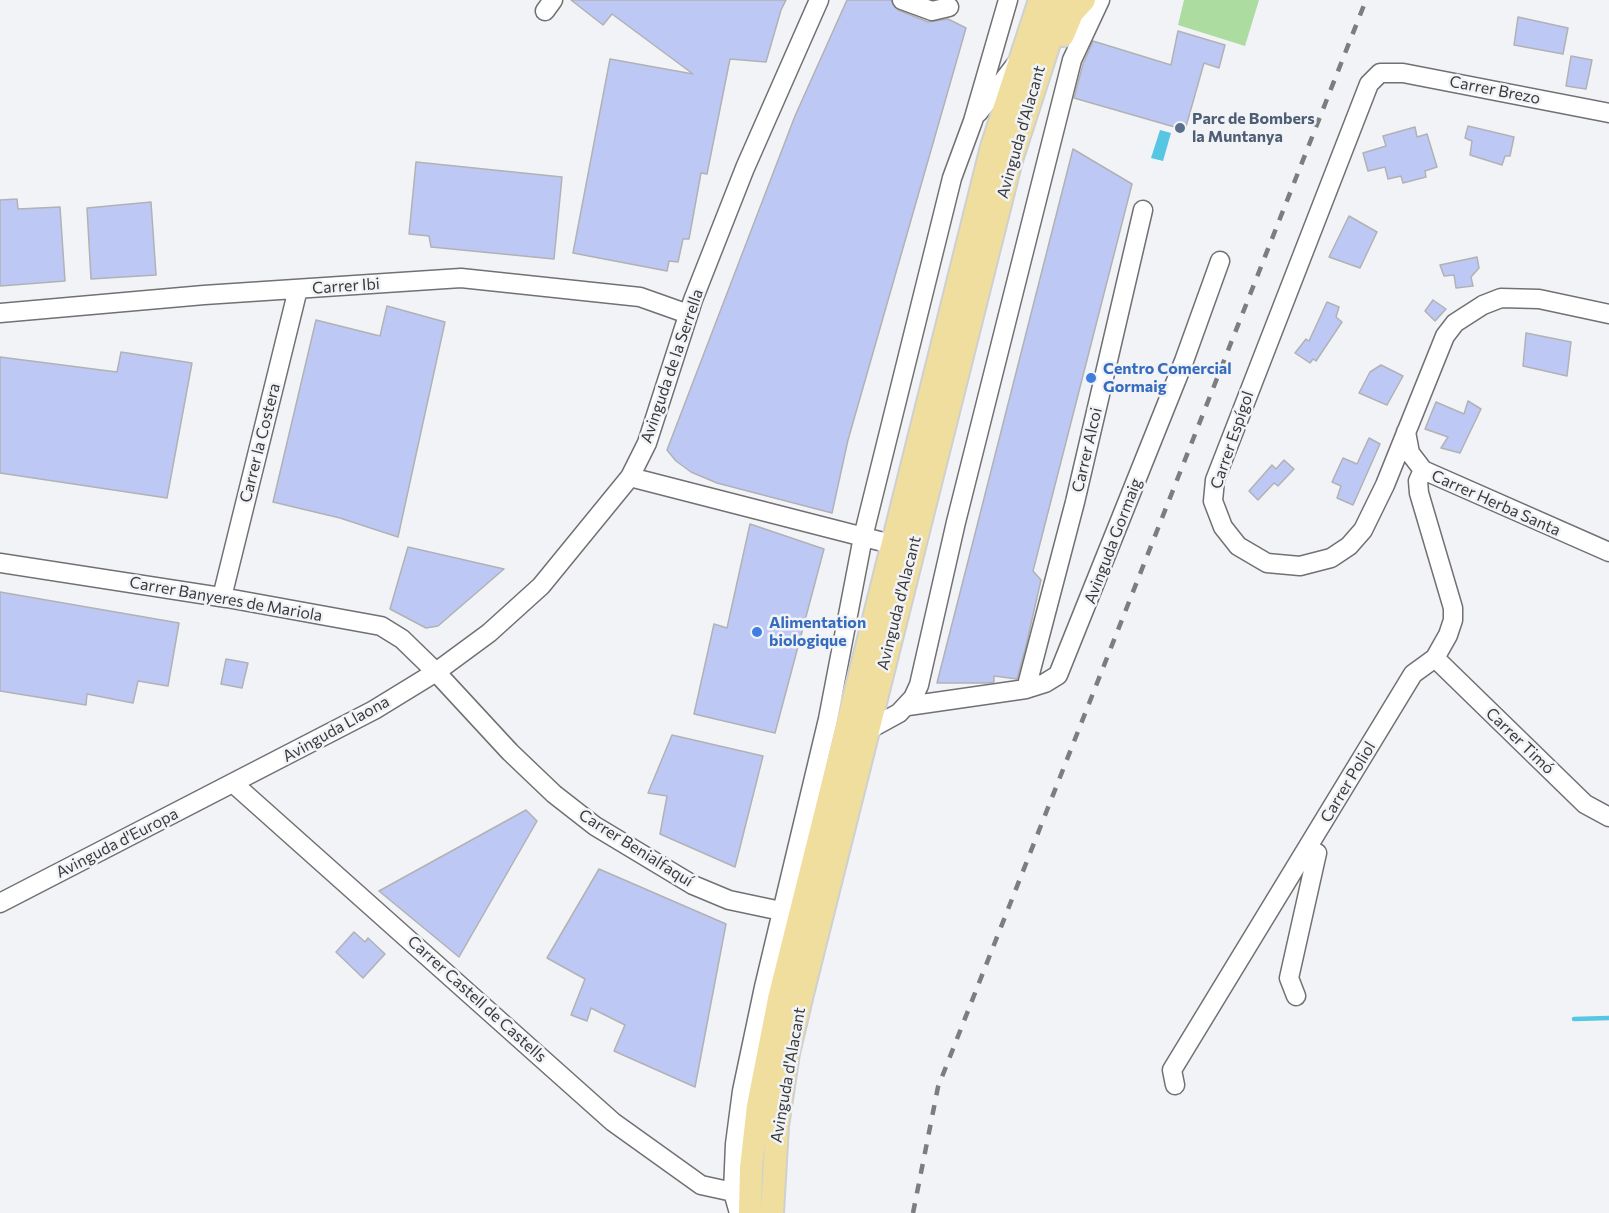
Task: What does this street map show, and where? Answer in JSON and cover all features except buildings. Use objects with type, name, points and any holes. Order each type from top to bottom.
[{"type":"main road","name":"Avinguda d'Alacant","points":[[750,1213],[753,1146],[764,1067],[891,544],[987,167],[1032,11],[1040,0]]},
{"type":"main road","name":"Avinguda d'Alacant","points":[[772,1213],[777,1125],[789,1053],[996,217],[1029,100],[1063,0]]},
{"type":"main road","points":[[1029,100],[1053,64],[1072,13],[1084,0]]},
{"type":"street","name":"Avinguda de la Serrella","points":[[436,672],[489,633],[541,586],[630,477],[647,442],[688,314],[746,168],[819,0]]},
{"type":"street","points":[[902,0],[932,11],[949,7]]},
{"type":"street","points":[[739,1213],[733,1192],[735,1144],[742,1091],[828,719],[863,537],[952,178],[973,121],[1008,0]]},
{"type":"street","points":[[868,730],[899,714],[908,706],[919,685],[956,522],[1072,60],[1100,0]]},
{"type":"street","points":[[973,121],[1019,60]]},
{"type":"street","name":"Carrer Brezo","points":[[1380,73],[1425,77],[1609,113]]},
{"type":"street","name":"Carrer Espígol","points":[[1380,73],[1369,84],[1347,136],[1215,480],[1213,501],[1216,514],[1238,546],[1267,563],[1300,566],[1331,558],[1349,546],[1363,530],[1385,485],[1445,336],[1467,313],[1501,298],[1520,298],[1609,314]]},
{"type":"street","name":"Carrer Alcoi","points":[[1026,689],[1078,491],[1143,210]]},
{"type":"street","name":"Avinguda Gormaig","points":[[908,706],[1026,689],[1045,683],[1058,675],[1128,502],[1220,261]]},
{"type":"street","name":"Carrer Ibi","points":[[0,313],[298,289],[484,279],[640,297],[688,314]]},
{"type":"street","name":"Carrer la Costera","points":[[222,597],[298,289]]},
{"type":"street","name":"Carrer Herba Santa","points":[[1406,432],[1410,453],[1423,470],[1609,552]]},
{"type":"street","name":"Carrer Poliol","points":[[1175,1084],[1172,1070],[1413,674],[1435,658],[1448,635],[1453,620],[1453,608],[1422,508],[1419,481],[1423,470]]},
{"type":"street","points":[[630,477],[891,544]]},
{"type":"street","name":"Carrer Banyeres de Mariola","points":[[0,563],[222,597],[381,626],[402,639],[436,672]]},
{"type":"street","name":"Carrer Timó","points":[[1435,658],[1585,804],[1609,818]]},
{"type":"street","name":"Avinguda Llaona","points":[[234,784],[365,715],[436,672]]},
{"type":"street","name":"Carrer Benialfaquí","points":[[436,672],[510,752],[554,794],[595,826],[693,885],[729,900],[782,912]]},
{"type":"street","name":"Avinguda d'Europa","points":[[0,903],[234,784]]},
{"type":"street","name":"Carrer Castell de Castells","points":[[234,784],[613,1122],[701,1185],[733,1192]]},
{"type":"street","points":[[1296,996],[1289,978],[1317,853],[1308,848]]},
{"type":"green space","points":[[1184,0],[1259,0],[1245,46],[1178,25]]},
{"type":"water","points":[[1160,130],[1171,133],[1163,161],[1151,158]]},
{"type":"waterway","points":[[1574,1019],[1609,1018]]},
{"type":"railway","points":[[913,1213],[938,1087],[1366,0]]},
{"type":"place","name":"Parc de Bombers la Muntanya","points":[[1180,128]]},
{"type":"place","name":"Centro Comercial Gormaig","points":[[1091,378]]},
{"type":"place","name":"Alimentation biologique","points":[[757,632]]}]
